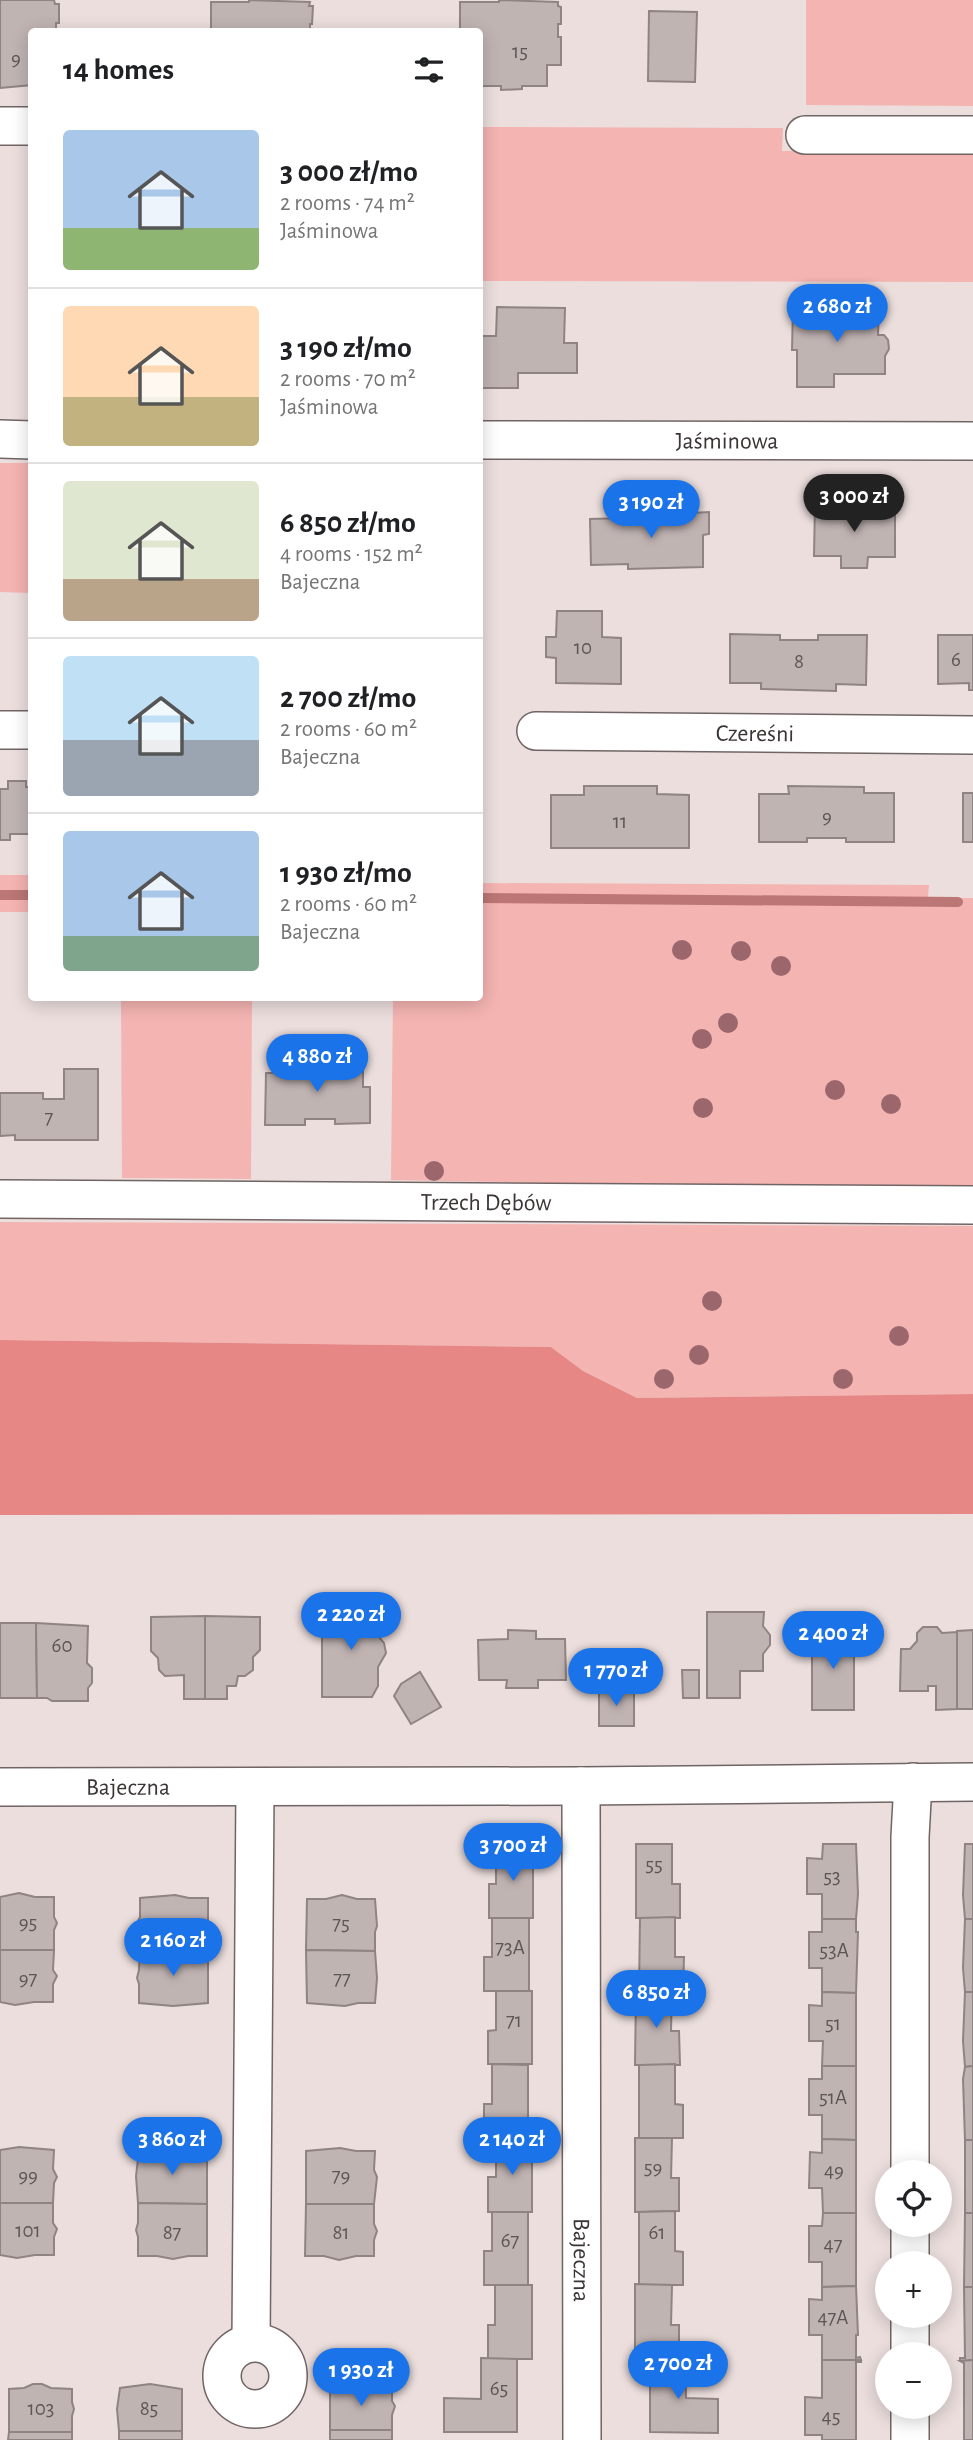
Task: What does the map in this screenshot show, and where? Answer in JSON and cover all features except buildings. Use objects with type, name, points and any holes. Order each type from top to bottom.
[{"type":"street","points":[[0,125],[28,126]]},
{"type":"street","points":[[805,135],[973,135]]},
{"type":"street","points":[[0,439],[28,440]]},
{"type":"street","name":"Jaśminowa","points":[[483,440],[973,441]]},
{"type":"street","points":[[0,730],[28,730]]},
{"type":"street","name":"Czereśni","points":[[536,731],[973,735]]},
{"type":"street","name":"Trzech Dębów","points":[[0,1199],[973,1205]]},
{"type":"street","points":[[910,2160],[910,1838],[913,1782]]},
{"type":"street","name":"Bajeczna","points":[[0,1787],[973,1782]]},
{"type":"street","name":"Bajeczna","points":[[580,1786],[582,2440]]},
{"type":"street","points":[[251,2342],[255,1787]]},
{"type":"street","points":[[910,2419],[910,2440]]},
{"type":"shaded area","points":[[806,0],[973,0],[973,106],[806,105]]},
{"type":"shaded area","points":[[483,127],[783,128],[782,151],[973,150],[973,282],[483,281]]},
{"type":"shaded area","points":[[0,463],[28,463],[28,593],[0,592]]},
{"type":"shaded area","points":[[0,875],[28,875],[28,912],[0,912]]},
{"type":"shaded area","points":[[483,883],[929,885],[928,898],[973,898],[973,1191],[391,1180],[393,1001],[483,1001]]},
{"type":"shaded area","points":[[121,1001],[252,1001],[251,1179],[122,1178]]},
{"type":"shaded area","points":[[0,1222],[973,1226],[973,1394],[637,1398],[583,1371],[551,1347],[0,1340]]},
{"type":"shaded area","points":[[0,1340],[551,1347],[583,1371],[637,1398],[973,1394],[973,1514],[0,1515]]},
{"type":"waterway","points":[[0,895],[28,895]]},
{"type":"waterway","points":[[483,898],[958,902]]}]
